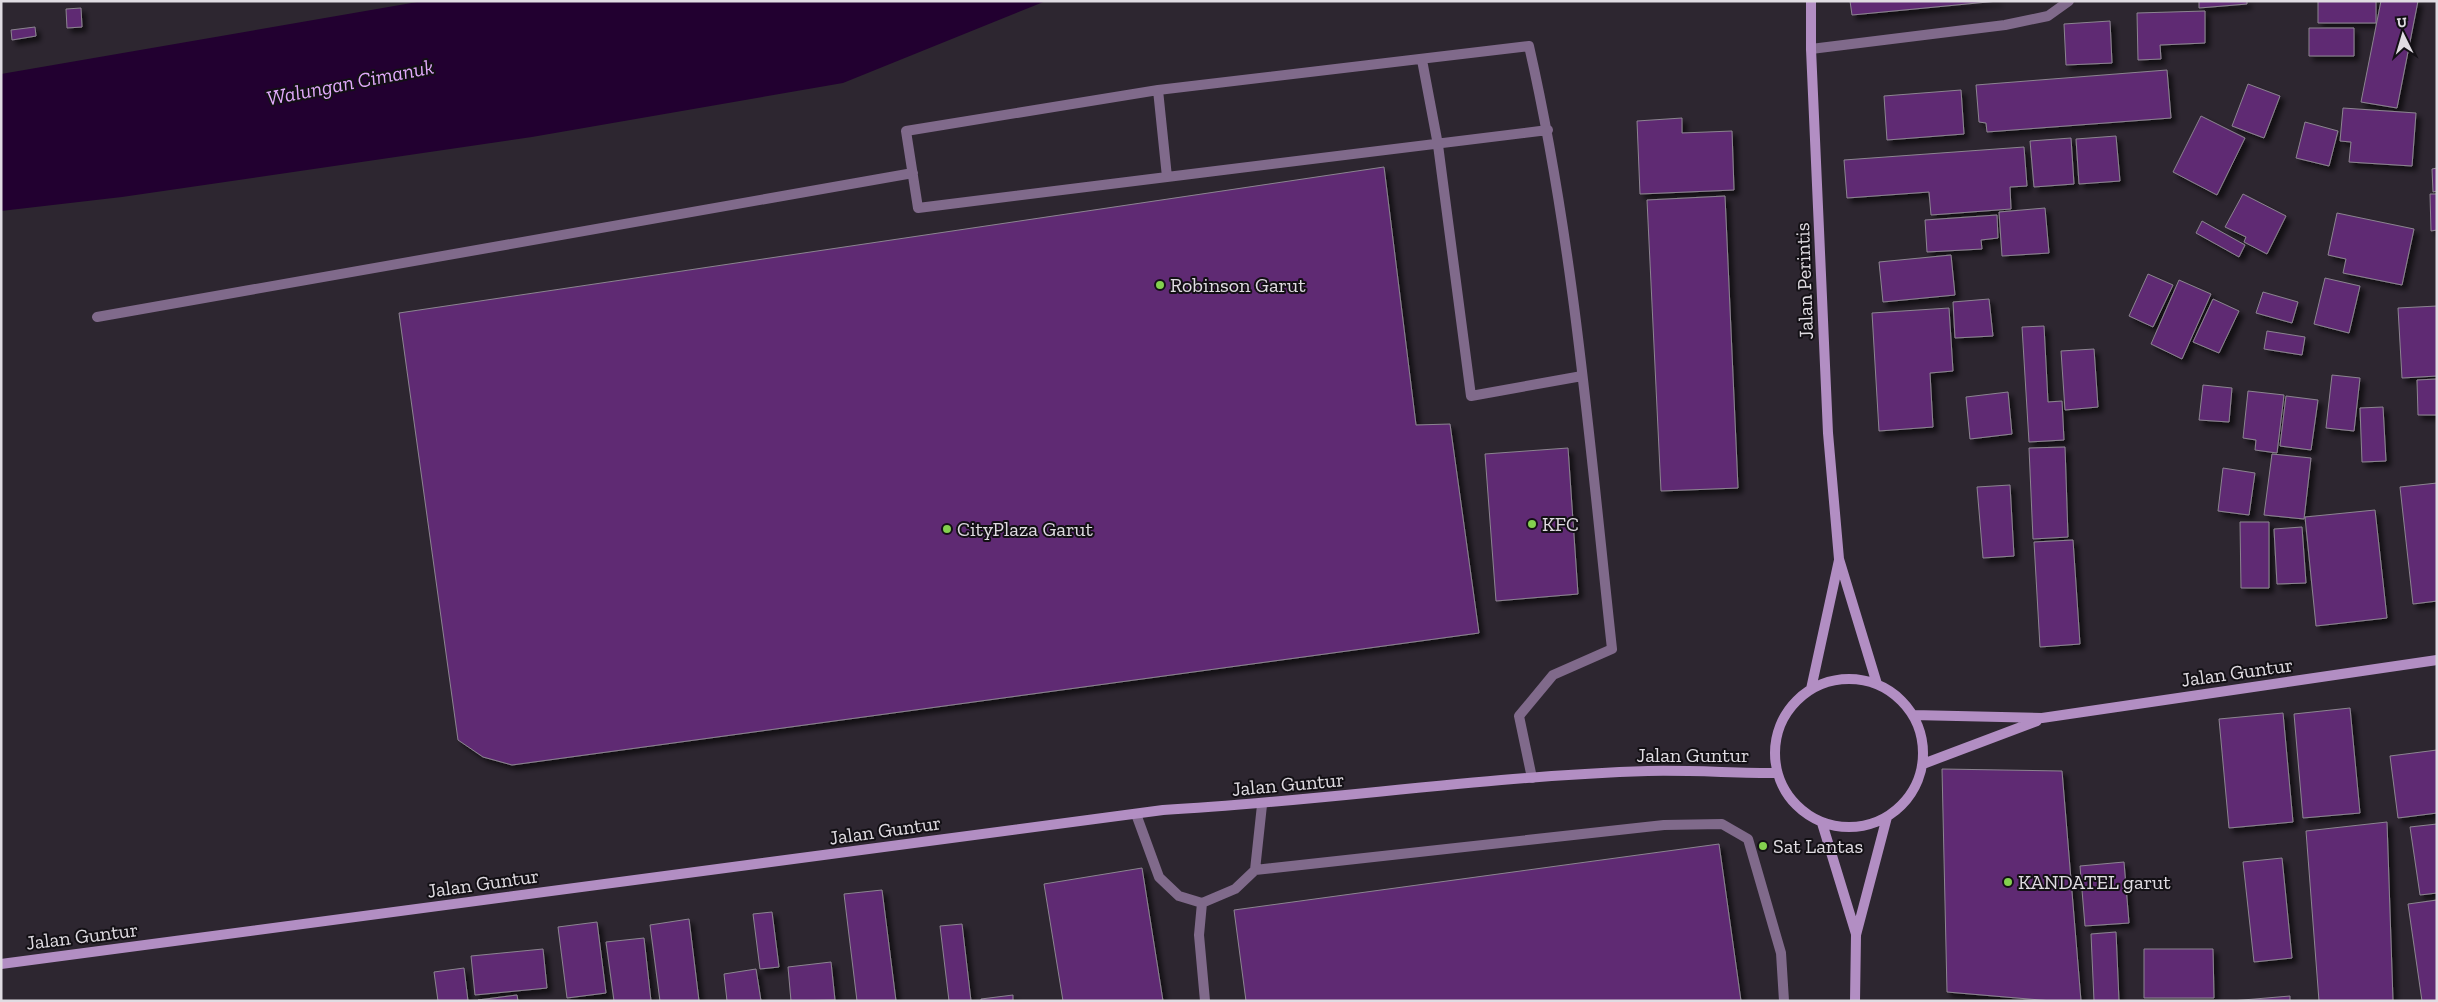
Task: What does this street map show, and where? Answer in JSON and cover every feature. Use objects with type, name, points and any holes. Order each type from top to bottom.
[{"type":"street","name":"Jalan Perintis","points":[[1811,1],[1811,49],[1828,433],[1839,559],[1877,684]]},
{"type":"street","points":[[1811,49],[2005,25],[2048,16],[2069,1]]},
{"type":"street","points":[[1532,778],[1519,716],[1552,675],[1612,649],[1582,376],[1548,130],[1528,46],[1158,90],[906,131],[918,208],[1548,130]]},
{"type":"street","points":[[1422,60],[1438,145],[1472,396],[1582,376]]},
{"type":"street","points":[[1158,90],[1167,177]]},
{"type":"street","points":[[96,317],[912,173]]},
{"type":"street","name":"Jalan Perintis","points":[[1811,688],[1839,559]]},
{"type":"street","name":"Jalan Guntur","points":[[1913,714],[2042,718],[2437,660]]},
{"type":"street","points":[[1843,678],[1877,684],[1898,696],[1913,714],[1922,738],[1923,764],[1916,785],[1908,797],[1887,817],[1855,827],[1822,823],[1803,812],[1788,797],[1777,773],[1774,747],[1781,722],[1793,703],[1811,688],[1843,678]]},
{"type":"street","name":"Jalan Guntur","points":[[1923,764],[2042,718]]},
{"type":"street","name":"Jalan Guntur","points":[[1,964],[1136,814],[1532,778],[1648,771],[1777,773]]},
{"type":"street","points":[[1255,870],[1262,804]]},
{"type":"street","points":[[1136,814],[1159,877],[1179,896],[1202,903],[1235,889],[1255,870],[1664,825],[1722,824],[1748,839],[1781,953],[1784,1001]]},
{"type":"street","points":[[1855,1001],[1856,935],[1887,817]]},
{"type":"street","points":[[1822,823],[1856,935]]},
{"type":"street","points":[[1202,903],[1198,935],[1206,1001]]},
{"type":"water","name":"Walungan Cimanuk","points":[[423,1],[1046,1],[843,83],[532,137],[122,197],[1,211],[1,74]]},
{"type":"building","points":[[1850,1],[1998,1],[1852,15]]},
{"type":"building","points":[[2199,1],[2247,1],[2247,4],[2199,8]]},
{"type":"building","points":[[2318,1],[2376,1],[2376,23],[2318,23]]},
{"type":"building","points":[[2381,1],[2418,1],[2397,108],[2361,102]]},
{"type":"building","points":[[81,8],[82,27],[67,28],[66,9]]},
{"type":"building","points":[[2205,11],[2205,43],[2160,45],[2161,59],[2138,60],[2137,13]]},
{"type":"building","points":[[2110,21],[2112,63],[2066,65],[2064,24]]},
{"type":"building","points":[[35,27],[36,36],[12,40],[11,30]]},
{"type":"building","points":[[2309,28],[2354,28],[2354,56],[2309,56]]},
{"type":"building","points":[[2167,70],[2171,118],[1987,132],[1986,123],[1979,122],[1976,85]]},
{"type":"building","points":[[2248,84],[2280,96],[2264,138],[2232,126]]},
{"type":"building","points":[[1961,90],[1964,134],[1887,140],[1884,96]]},
{"type":"building","points":[[2343,108],[2416,113],[2412,166],[2349,162],[2351,142],[2340,141]]},
{"type":"building","points":[[2201,116],[2245,138],[2217,195],[2173,172]]},
{"type":"building","points":[[1682,118],[1682,133],[1732,131],[1734,190],[1640,194],[1637,121]]},
{"type":"building","points":[[2305,122],[2338,131],[2329,166],[2296,158]]},
{"type":"building","points":[[2116,136],[2120,181],[2079,184],[2076,139]]},
{"type":"building","points":[[2071,138],[2074,184],[2034,187],[2030,141]]},
{"type":"building","points":[[2024,147],[2027,186],[2010,187],[2011,209],[1931,215],[1929,192],[1847,198],[1844,160]]},
{"type":"building","name":"CityPlaza Garut","points":[[1384,167],[1416,425],[1450,424],[1479,633],[512,765],[483,757],[458,740],[399,313]]},
{"type":"building","points":[[2437,168],[2437,191],[2433,192],[2432,169]]},
{"type":"building","points":[[2243,194],[2286,216],[2267,254],[2244,242],[2246,237],[2225,227]]},
{"type":"building","points":[[2430,194],[2437,194],[2437,230],[2431,231]]},
{"type":"building","points":[[1725,196],[1738,488],[1661,491],[1647,200]]},
{"type":"building","points":[[2045,208],[2049,253],[2002,256],[1999,212]]},
{"type":"building","points":[[2337,213],[2414,229],[2402,285],[2343,273],[2346,259],[2328,255]]},
{"type":"building","points":[[1997,215],[1998,238],[1981,240],[1982,249],[1927,252],[1925,220]]},
{"type":"building","points":[[2202,221],[2245,245],[2239,257],[2196,233]]},
{"type":"building","points":[[1951,255],[1955,295],[1883,302],[1879,262]]},
{"type":"building","points":[[2148,274],[2173,285],[2153,327],[2129,316]]},
{"type":"building","points":[[2325,278],[2360,286],[2349,333],[2314,324]]},
{"type":"building","points":[[2179,280],[2211,294],[2182,359],[2151,344]]},
{"type":"building","points":[[2263,292],[2298,302],[2292,323],[2256,313]]},
{"type":"building","points":[[1989,299],[1993,336],[1955,338],[1953,302]]},
{"type":"building","points":[[2213,299],[2239,311],[2219,353],[2193,342]]},
{"type":"building","points":[[2437,306],[2437,376],[2402,378],[2398,308]]},
{"type":"building","points":[[1949,308],[1953,371],[1930,373],[1933,427],[1879,431],[1872,313]]},
{"type":"building","points":[[2044,326],[2048,402],[2062,401],[2064,440],[2029,442],[2022,327]]},
{"type":"building","points":[[2267,331],[2305,337],[2302,355],[2264,349]]},
{"type":"building","points":[[2094,349],[2098,407],[2065,410],[2061,351]]},
{"type":"building","points":[[2332,375],[2360,378],[2354,431],[2326,428]]},
{"type":"building","points":[[2437,379],[2437,415],[2418,415],[2417,380]]},
{"type":"building","points":[[2203,385],[2232,388],[2229,422],[2199,420]]},
{"type":"building","points":[[2248,391],[2284,395],[2277,453],[2255,450],[2256,440],[2243,438]]},
{"type":"building","points":[[2008,392],[2012,434],[1970,439],[1966,397]]},
{"type":"building","points":[[2286,396],[2318,400],[2311,450],[2280,446]]},
{"type":"building","points":[[2383,407],[2386,461],[2362,462],[2360,408]]},
{"type":"building","points":[[2065,447],[2068,537],[2033,539],[2029,448]]},
{"type":"building","name":"KFC","points":[[1568,448],[1578,594],[1496,601],[1485,454]]},
{"type":"building","points":[[2272,454],[2311,458],[2304,519],[2264,515]]},
{"type":"building","points":[[2223,468],[2255,473],[2249,515],[2218,511]]},
{"type":"building","points":[[2437,483],[2437,601],[2413,604],[2400,487]]},
{"type":"building","points":[[2010,485],[2014,556],[1983,558],[1977,487]]},
{"type":"building","points":[[2375,510],[2387,618],[2316,626],[2305,517]]},
{"type":"building","points":[[2240,522],[2269,522],[2269,588],[2241,588]]},
{"type":"building","points":[[2302,527],[2306,583],[2277,584],[2274,529]]},
{"type":"building","points":[[2073,540],[2080,644],[2040,647],[2034,542]]},
{"type":"building","points":[[2350,708],[2360,813],[2303,818],[2294,714]]},
{"type":"building","points":[[2283,713],[2293,822],[2229,828],[2219,719]]},
{"type":"building","points":[[2437,750],[2437,813],[2398,818],[2390,756]]},
{"type":"building","name":"KANDATEL garut","points":[[1942,769],[2062,771],[2081,1001],[2052,1001],[1947,992]]},
{"type":"building","points":[[2387,822],[2393,1001],[2319,1001],[2306,831]]},
{"type":"building","points":[[2437,824],[2437,893],[2420,895],[2410,827]]},
{"type":"building","points":[[1719,844],[1741,1001],[1246,1001],[1234,910]]},
{"type":"building","points":[[2282,858],[2292,958],[2254,962],[2243,862]]},
{"type":"building","points":[[2124,862],[2129,923],[2085,926],[2080,866]]},
{"type":"building","points":[[1142,868],[1163,1001],[1063,1001],[1044,884]]},
{"type":"building","points":[[882,890],[896,1001],[857,1001],[844,894]]},
{"type":"building","points":[[2437,900],[2437,1001],[2422,1001],[2408,904]]},
{"type":"building","points":[[772,912],[779,967],[760,969],[753,914]]},
{"type":"building","points":[[689,919],[699,1001],[660,1001],[650,925]]},
{"type":"building","points":[[597,922],[606,993],[567,998],[558,927]]},
{"type":"building","points":[[962,924],[971,1001],[949,1001],[940,926]]},
{"type":"building","points":[[2116,932],[2119,1001],[2094,1001],[2091,934]]},
{"type":"building","points":[[644,938],[651,1001],[614,1001],[606,942]]},
{"type":"building","points":[[543,949],[547,988],[475,995],[471,956]]},
{"type":"building","points":[[2144,949],[2213,949],[2214,998],[2144,998]]},
{"type":"building","points":[[831,962],[835,1000],[791,1001],[788,967]]},
{"type":"building","points":[[464,968],[468,1001],[438,1001],[434,972]]},
{"type":"building","points":[[756,969],[761,1001],[727,1001],[724,974]]},
{"type":"building","points":[[517,995],[518,1001],[478,1000]]},
{"type":"building","points":[[1013,995],[1013,1001],[981,1001],[981,999]]},
{"type":"building","points":[[2290,996],[2290,1001],[2231,1001]]},
{"type":"place","name":"Robinson Garut","points":[[1160,285]]},
{"type":"place","name":"KFC","points":[[1532,524]]},
{"type":"place","name":"CityPlaza Garut","points":[[947,529]]},
{"type":"place","name":"Sat Lantas","points":[[1763,846]]},
{"type":"place","name":"KANDATEL garut","points":[[2008,882]]}]
